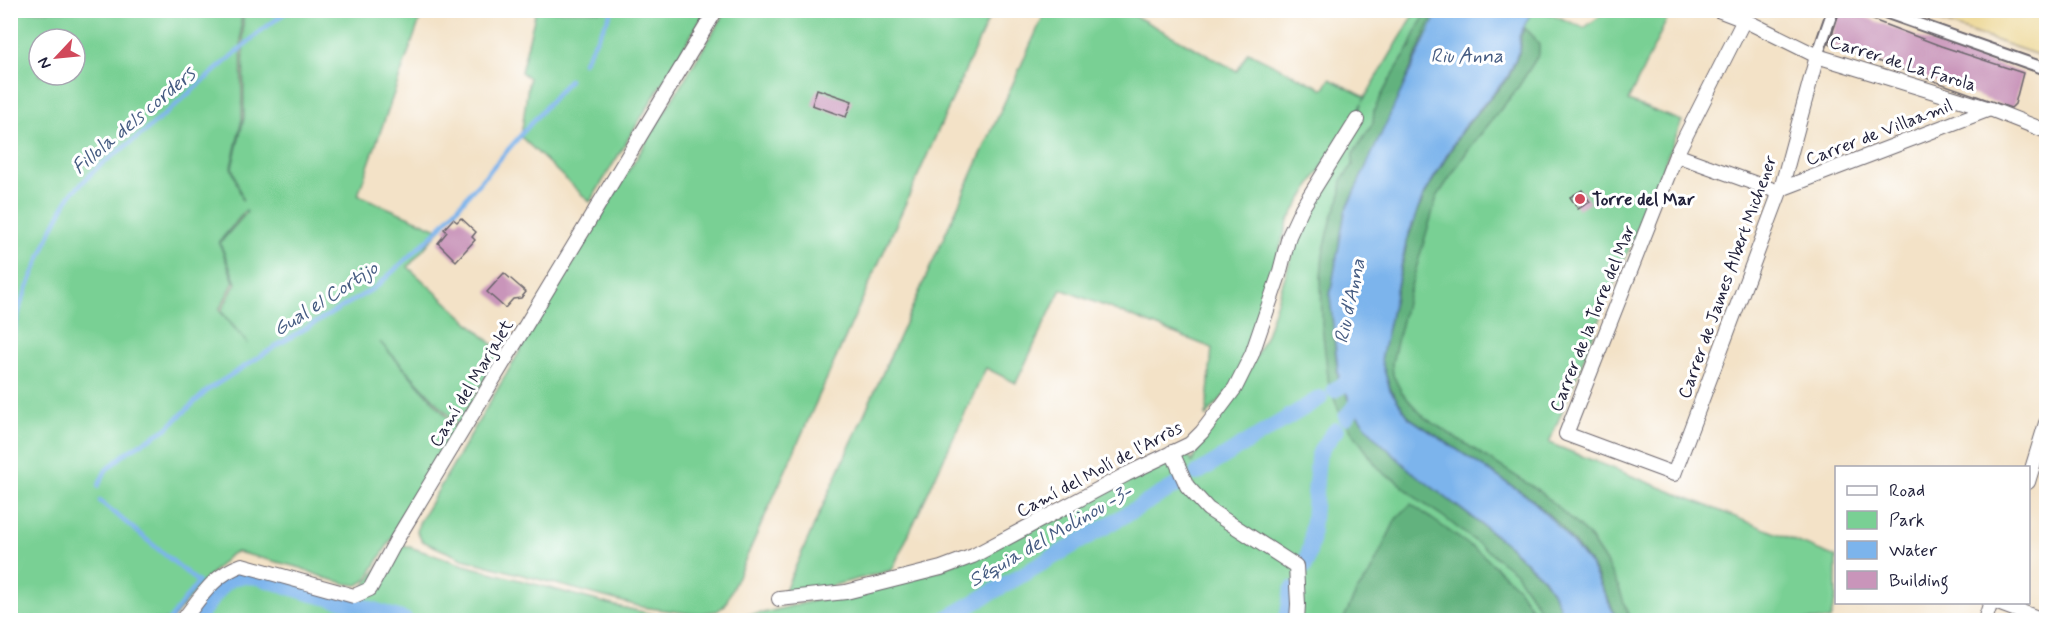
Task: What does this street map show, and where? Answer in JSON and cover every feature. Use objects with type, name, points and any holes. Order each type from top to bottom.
[{"type":"street","name":"Camí del Marjalet","points":[[183,621],[214,580],[226,570],[242,565],[354,596],[370,589],[397,539],[716,10]]},
{"type":"street","name":"Carrer de La Farola","points":[[1718,10],[1744,20],[1817,56],[1990,109],[2046,131]]},
{"type":"street","points":[[1817,56],[1833,10]]},
{"type":"street","points":[[1879,10],[2046,69]]},
{"type":"street","name":"Carrer de la Torre del Mar","points":[[1674,474],[1566,434],[1676,155],[1744,20]]},
{"type":"street","name":"Carrer de James Albert Michener","points":[[1674,474],[1780,191],[1817,56]]},
{"type":"street","name":"Carrer de Villaamil","points":[[1780,191],[1990,109]]},
{"type":"street","name":"Camí del Molí de l'Arròs","points":[[779,599],[846,592],[941,568],[973,556],[1190,444],[1235,388],[1252,354],[1279,274],[1289,236],[1302,208],[1358,120]]},
{"type":"street","points":[[1676,155],[1780,191]]},
{"type":"street","points":[[2030,475],[2046,423]]},
{"type":"street","points":[[1172,452],[1187,486],[1208,509],[1296,566],[1299,604],[1297,621]]},
{"type":"street","points":[[1985,621],[1993,604]]},
{"type":"street","points":[[1996,604],[2043,621]]},
{"type":"green space","points":[[1046,10],[1126,11],[1237,71],[1248,52],[1323,89],[1330,79],[1365,97],[1363,101],[1416,11],[1544,11],[1584,28],[1607,11],[1671,11],[1628,101],[1682,121],[1549,443],[1835,557],[1835,601],[1830,620],[185,620],[210,589],[242,566],[355,598],[397,543],[464,565],[616,606],[674,619],[717,618],[763,613],[941,570],[1185,450],[1192,462],[1200,444],[1240,388],[1266,335],[1304,218],[1339,159],[1362,103],[1288,221],[1250,353],[1234,384],[1206,416],[1212,348],[1061,289],[1016,383],[986,368],[892,570],[781,599]]},
{"type":"green space","points":[[10,11],[241,11],[242,119],[231,167],[243,201],[232,167],[244,118],[243,11],[423,11],[358,195],[440,230],[408,267],[501,352],[458,425],[380,342],[459,430],[366,580],[358,585],[348,584],[301,568],[237,552],[231,554],[202,583],[172,620],[11,620]],"holes":[[[246,210],[247,212],[220,243],[236,283],[221,311],[248,344],[219,310],[234,282],[219,242]]]},
{"type":"green space","points":[[536,11],[706,11],[590,202],[521,137],[529,78],[521,72]]},
{"type":"green space","points":[[726,11],[992,11],[725,605],[717,611],[694,614],[642,607],[463,559],[422,541],[417,532],[419,523],[545,308]]},
{"type":"green space","points":[[1428,11],[1435,11],[1395,105],[1345,212],[1330,295],[1338,378],[1357,415],[1377,439],[1411,471],[1506,544],[1543,579],[1555,596],[1565,620],[1547,620],[1515,572],[1394,479],[1385,475],[1341,416],[1329,386],[1322,326],[1321,277],[1323,254],[1332,217],[1340,198],[1342,179],[1353,165],[1353,154],[1373,123],[1374,110]]},
{"type":"green space","points":[[1525,28],[1539,45],[1539,54],[1517,89],[1468,150],[1437,197],[1406,303],[1392,363],[1393,375],[1402,393],[1425,418],[1541,492],[1588,535],[1619,588],[1630,620],[1618,620],[1593,567],[1559,524],[1532,499],[1409,417],[1391,390],[1381,360],[1408,239],[1424,196],[1462,131],[1509,77],[1521,48],[1521,36]]},
{"type":"green space","points":[[1411,504],[1483,555],[1518,588],[1539,620],[1343,620],[1357,591],[1369,575],[1396,519]]},
{"type":"sand","points":[[1909,11],[2046,11],[2046,58],[2038,55]]},
{"type":"water","name":"Riu Anna","points":[[1441,11],[1532,11],[1519,36],[1520,48],[1508,76],[1462,129],[1423,196],[1407,238],[1381,360],[1390,390],[1409,418],[1531,499],[1557,525],[1591,566],[1617,620],[1565,620],[1555,596],[1544,579],[1506,543],[1411,471],[1377,439],[1358,416],[1339,378],[1330,296],[1345,212],[1436,16]]},
{"type":"building","points":[[1840,10],[1847,10],[1941,46],[2023,73],[2015,104],[2011,108],[1829,44]]},
{"type":"building","points":[[817,89],[852,101],[846,117],[812,105]]},
{"type":"building","name":"Torre del Mar","points":[[1582,190],[1590,202],[1578,209],[1570,197]]},
{"type":"building","points":[[461,218],[476,232],[472,237],[475,240],[456,261],[438,243],[447,232],[444,229],[453,219],[457,222]]},
{"type":"building","points":[[504,273],[526,292],[521,298],[513,299],[505,308],[487,292]]},
{"type":"waterway","name":"Fillola dels corders","points":[[10,348],[21,303],[53,227],[70,195],[98,167],[142,134],[262,30],[289,10]]},
{"type":"waterway","name":"Gual el Cortijo","points":[[583,63],[613,10]]},
{"type":"waterway","name":"Gual el Cortijo","points":[[98,486],[106,470],[127,452],[166,429],[209,389],[376,287],[436,232],[569,80]]},
{"type":"waterway","name":"Séquia del Molinou -3-","points":[[1334,390],[1361,375]]},
{"type":"waterway","points":[[1346,417],[1368,390]]},
{"type":"waterway","name":"Séquia del Molinou -3-","points":[[1197,473],[1320,398]]},
{"type":"waterway","points":[[1305,566],[1311,545],[1318,457],[1336,430]]},
{"type":"waterway","name":"Séquia del Molinou -3-","points":[[944,620],[1177,485]]},
{"type":"waterway","name":"Gual el Cortijo","points":[[100,501],[198,582],[169,620]]},
{"type":"waterway","name":"Séquia del Molinou -3-","points":[[195,620],[224,584],[232,578],[242,576],[258,577],[405,620]]},
{"type":"waterway","points":[[1287,620],[1292,589]]},
{"type":"place","name":"Torre del Mar","points":[[1580,199]]},
{"type":"water label","name":"Riu d'Anna","points":[[1349,301]]}]
